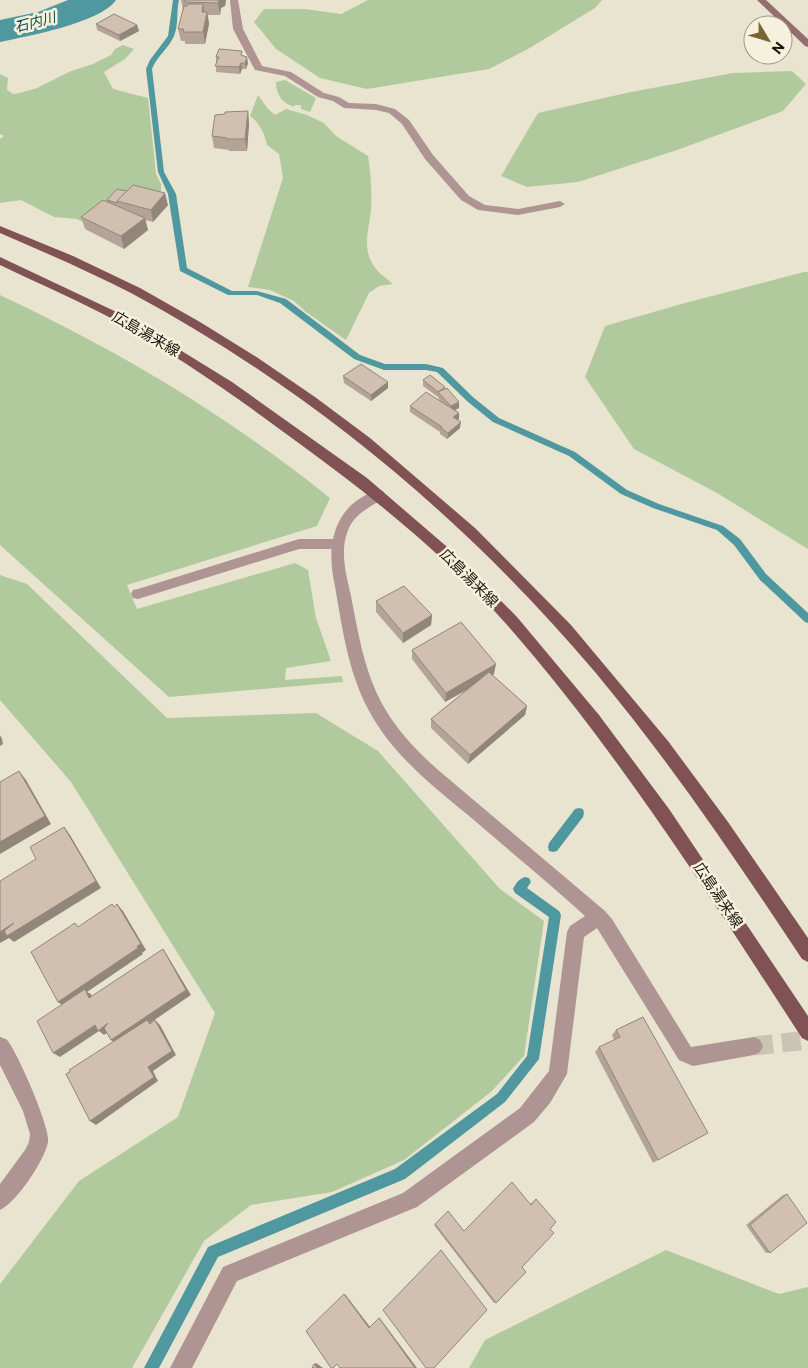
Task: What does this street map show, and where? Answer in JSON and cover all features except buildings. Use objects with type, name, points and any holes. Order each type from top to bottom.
[{"type":"main road","name":"広島湯来線","points":[[0,229],[134,290],[219,340],[357,435],[462,523],[522,581],[567,630],[637,714],[714,816],[808,953]]},
{"type":"main road","name":"広島湯来線","points":[[0,260],[121,319],[228,385],[378,495],[448,556],[480,587],[553,668],[594,720],[669,822],[808,1032]]},
{"type":"street","points":[[234,0],[238,29],[258,68],[288,74],[321,95],[336,99],[347,106],[376,107],[392,110],[406,122],[429,157],[464,198],[482,208],[518,212],[560,204]]},
{"type":"street","points":[[762,0],[808,44]]},
{"type":"street","points":[[378,495],[351,514],[342,529],[337,559],[353,647],[363,683],[381,718],[407,751],[439,781],[599,917],[606,925],[685,1054],[694,1057],[754,1046]]},
{"type":"street","points":[[181,1368],[230,1274],[410,1200],[527,1115],[544,1096],[558,1074],[576,932],[599,917]]},
{"type":"street","points":[[0,1046],[37,1122],[40,1140],[31,1158],[0,1200]]},
{"type":"lane","points":[[138,594],[299,544],[338,544]]},
{"type":"green space","points":[[368,0],[602,0],[595,8],[528,49],[489,69],[367,89],[320,78],[276,49],[254,22],[264,9],[305,9],[341,14]]},
{"type":"green space","points":[[123,45],[134,49],[125,59],[104,72],[113,89],[148,98],[156,174],[161,184],[161,203],[88,224],[77,219],[54,217],[21,200],[0,203],[0,139],[4,136],[0,134],[0,74],[8,78],[7,90],[13,94],[20,93],[37,88],[71,71],[93,64],[111,55],[115,49]]},
{"type":"green space","points":[[792,71],[806,84],[783,111],[677,150],[578,182],[527,187],[501,176],[538,113],[626,93],[733,73]]},
{"type":"green space","points":[[285,80],[316,98],[310,112],[301,109],[301,105],[295,105],[294,107],[280,98],[276,82]]},
{"type":"green space","points":[[258,95],[275,115],[286,109],[307,115],[324,123],[336,136],[368,156],[371,177],[371,211],[367,249],[375,268],[393,284],[379,286],[369,293],[346,340],[306,312],[294,301],[270,290],[248,287],[283,178],[279,154],[267,145],[261,129],[250,116]]},
{"type":"green space","points":[[808,272],[808,549],[717,493],[634,449],[585,377],[605,326]]},
{"type":"green space","points":[[0,295],[88,339],[171,386],[291,467],[330,498],[317,526],[127,585],[137,609],[295,563],[308,570],[316,618],[331,661],[286,668],[285,680],[342,676],[343,682],[169,697],[0,545]]},
{"type":"green space","points":[[0,575],[27,584],[167,718],[316,713],[378,751],[500,889],[544,921],[524,1056],[492,1091],[404,1160],[332,1192],[251,1205],[204,1241],[132,1368],[0,1368],[0,1284],[79,1181],[178,1117],[215,1013],[71,782],[0,700]]},
{"type":"green space","points":[[666,1250],[779,1294],[808,1287],[808,1368],[469,1368],[485,1340]]},
{"type":"waterway","name":"石内川","points":[[0,31],[48,21],[98,0]]},
{"type":"waterway","points":[[176,0],[171,36],[153,60],[149,69],[161,172],[172,194],[183,269],[231,293],[257,293],[283,301],[357,357],[384,367],[426,367],[440,370],[471,400],[496,420],[572,454],[624,492],[656,506],[720,528],[737,542],[763,577],[808,619]]},
{"type":"waterway","points":[[553,847],[579,813]]},
{"type":"waterway","points":[[151,1368],[213,1252],[400,1174],[501,1098],[533,1059],[555,915],[519,889],[525,882]]},
{"type":"tunnel","points":[[754,1046],[808,1040]]}]
